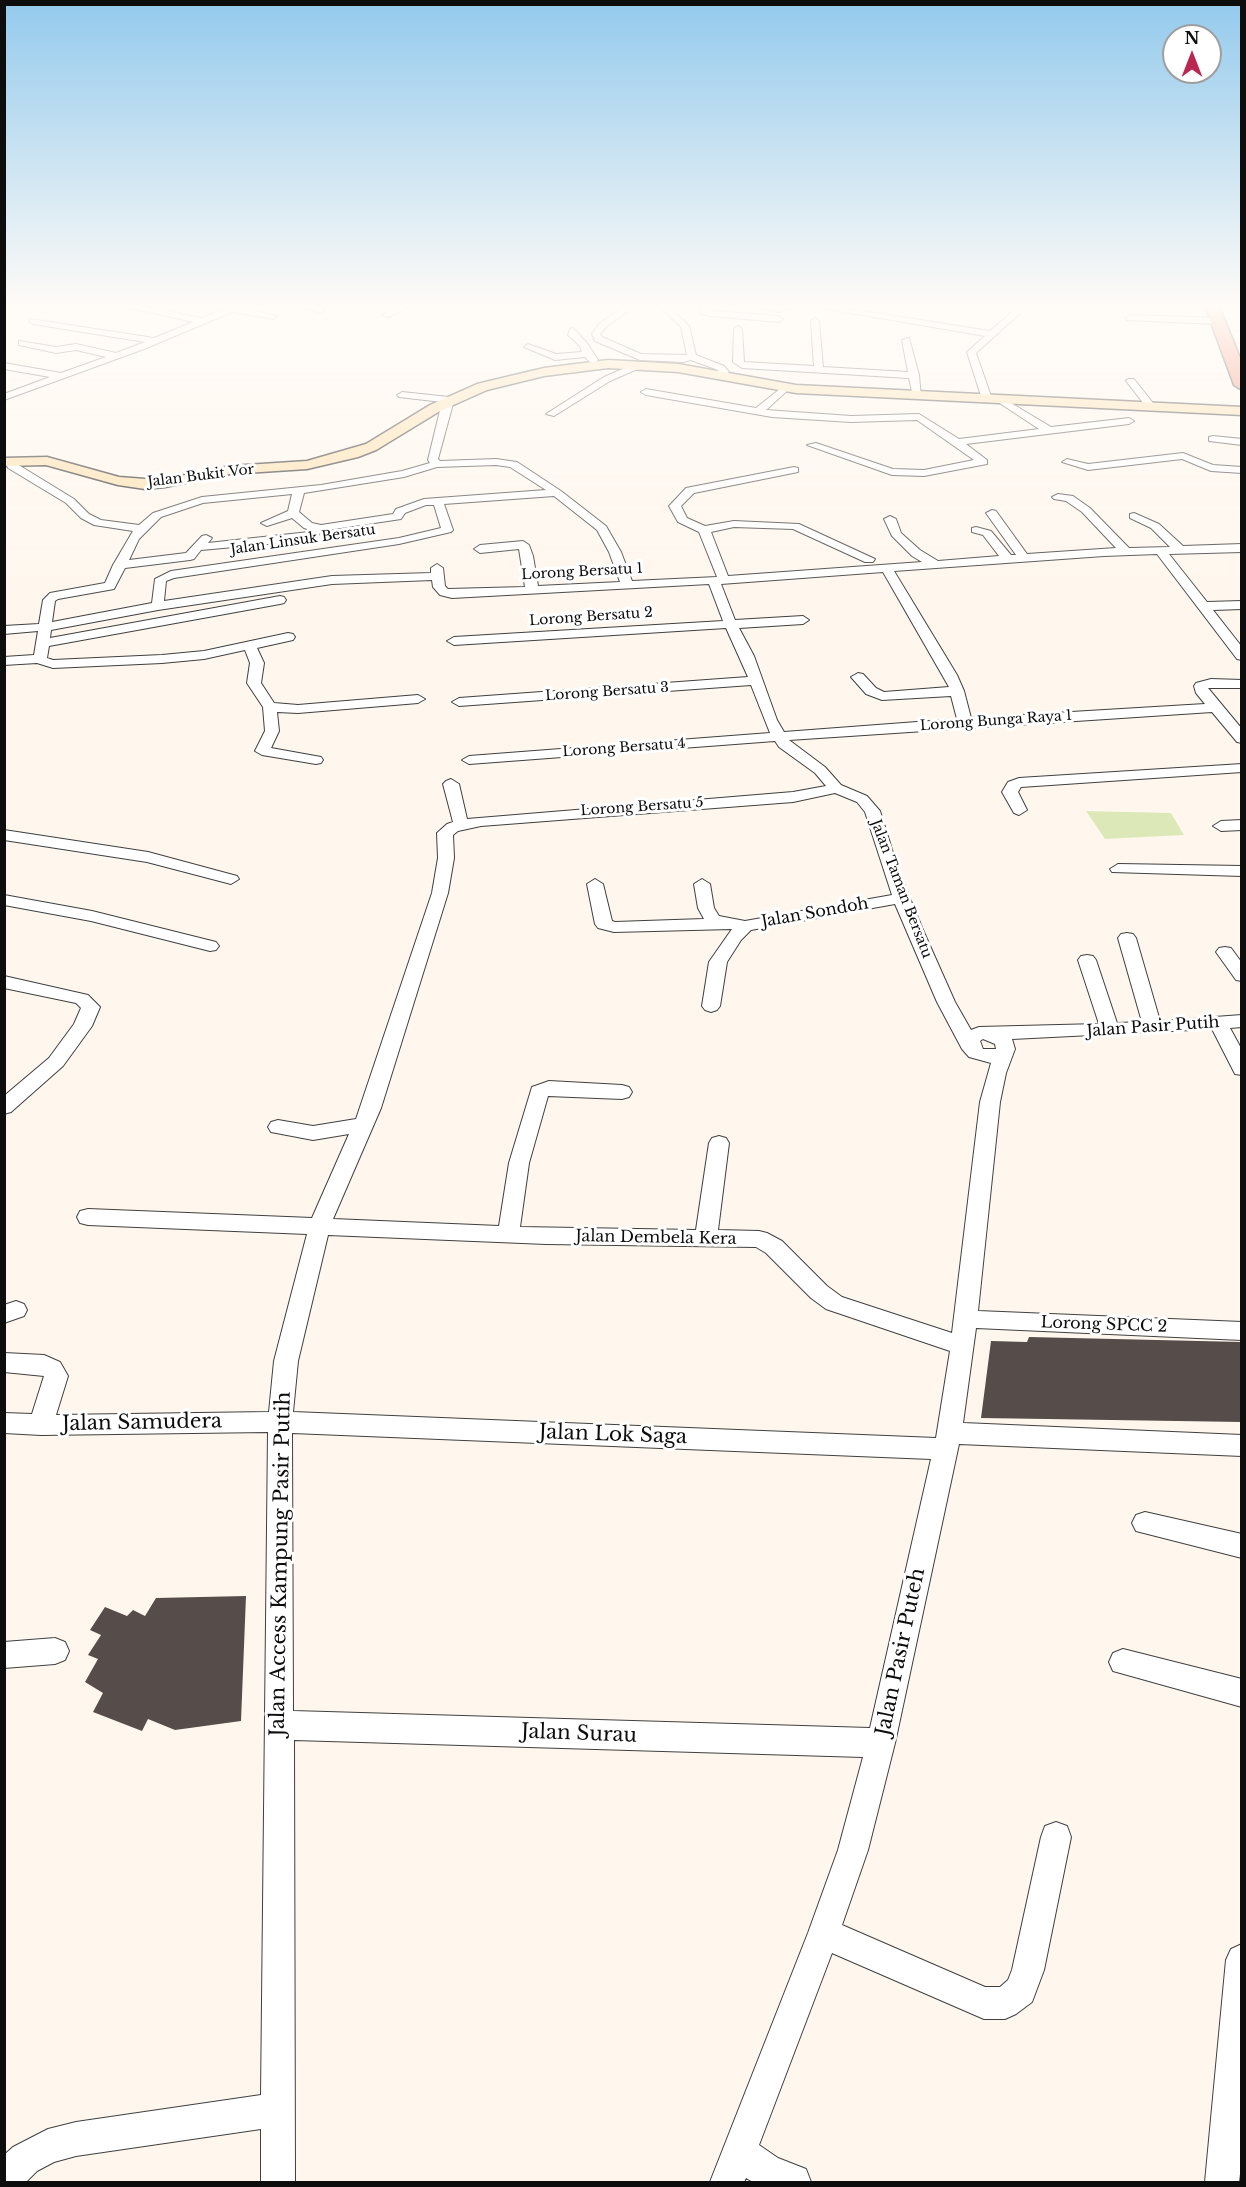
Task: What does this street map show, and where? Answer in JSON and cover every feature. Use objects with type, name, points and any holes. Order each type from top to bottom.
[{"type":"street","name":"Jalan Bukit Vor","points":[[7,462],[47,461],[118,481],[145,484],[165,483],[230,470],[307,465],[353,454],[371,447],[437,408]]},
{"type":"street","points":[[437,464],[433,460],[449,408]]},
{"type":"street","points":[[551,414],[561,408]]},
{"type":"street","points":[[736,408],[758,412],[844,418],[919,417],[983,462],[924,473],[892,472],[812,445]]},
{"type":"street","points":[[758,412],[762,408]]},
{"type":"street","points":[[1014,408],[1048,430]]},
{"type":"street","name":"Jalan Bukit Vor","points":[[1175,408],[1242,411]]},
{"type":"street","points":[[957,442],[1130,421]]},
{"type":"street","points":[[1213,439],[1242,442]]},
{"type":"street","points":[[1067,462],[1088,466],[1183,456],[1211,468],[1242,470]]},
{"type":"street","points":[[7,462],[70,501],[85,516],[98,524],[140,529]]},
{"type":"street","points":[[40,659],[49,600],[54,596],[110,586],[134,537],[157,514],[202,500],[294,490],[325,492],[437,464],[506,462],[513,464],[557,493],[602,528],[615,552],[627,585]]},
{"type":"street","points":[[794,470],[690,490],[675,506],[682,520],[704,530],[734,524],[795,526],[869,560]]},
{"type":"street","points":[[371,479],[383,489]]},
{"type":"street","points":[[267,523],[281,520],[293,513],[299,494],[294,490]]},
{"type":"street","points":[[293,513],[308,526],[317,528],[397,517],[404,509],[438,501],[557,493]]},
{"type":"street","points":[[1058,497],[1069,498],[1086,510],[1126,552]]},
{"type":"street","name":"Jalan Linsuk Bersatu","points":[[158,606],[161,579],[171,574],[399,541],[447,530],[438,501]]},
{"type":"street","points":[[391,505],[404,509]]},
{"type":"street","points":[[992,513],[1025,559]]},
{"type":"street","points":[[1134,516],[1155,526],[1179,549]]},
{"type":"street","points":[[890,519],[896,534],[916,553],[938,566]]},
{"type":"street","points":[[200,547],[300,538],[314,534],[317,528]]},
{"type":"street","name":"Jalan Taman Bersatu","points":[[704,530],[730,623],[747,656],[778,736],[784,744],[820,770],[836,788],[862,799],[872,811],[901,897],[946,1002],[973,1048]]},
{"type":"street","points":[[975,530],[987,533],[1006,558],[1011,560]]},
{"type":"street","points":[[119,565],[190,556],[207,536]]},
{"type":"street","points":[[480,549],[523,545],[532,590]]},
{"type":"street","name":"Lorong Bersatu 1","points":[[158,606],[332,579],[437,572],[439,587],[444,592],[452,594],[718,580],[1160,550],[1242,548]]},
{"type":"street","points":[[1160,550],[1242,656]]},
{"type":"street","points":[[887,569],[935,647],[957,691],[965,723]]},
{"type":"street","points":[[42,643],[280,600]]},
{"type":"street","points":[[1203,606],[1242,605]]},
{"type":"street","points":[[4,630],[44,627],[158,606]]},
{"type":"street","name":"Lorong Bersatu 2","points":[[454,641],[803,620]]},
{"type":"street","points":[[4,661],[40,659],[53,664],[162,659],[204,655],[288,637]]},
{"type":"street","points":[[250,646],[257,663],[254,683],[270,707],[272,731],[262,751],[316,760]]},
{"type":"street","points":[[858,677],[871,691],[882,696],[957,691]]},
{"type":"street","name":"Lorong Bersatu 3","points":[[459,702],[755,681]]},
{"type":"street","points":[[1242,684],[1211,683],[1201,686],[1203,693],[1214,708],[1242,739]]},
{"type":"street","points":[[270,707],[298,709],[418,699]]},
{"type":"street","name":"Lorong Bunga Raya 1","points":[[778,736],[1214,708]]},
{"type":"street","name":"Lorong Bersatu 4","points":[[469,760],[778,736]]},
{"type":"street","points":[[1019,810],[1010,792],[1013,785],[1028,781],[1242,768]]},
{"type":"street","name":"Jalan Access Kampung Pasir Putih","points":[[278,2182],[280,1422],[288,1350],[320,1225],[332,1192],[364,1125],[440,893],[446,858],[445,837],[454,827],[451,784]]},
{"type":"street","name":"Lorong Bersatu 5","points":[[454,827],[562,813],[793,796],[836,788]]},
{"type":"street","points":[[1221,826],[1242,825]]},
{"type":"street","points":[[8,839],[148,857],[231,879]]},
{"type":"street","points":[[1118,869],[1242,871]]},
{"type":"street","name":"Jalan Sondoh","points":[[595,884],[604,924],[614,927],[737,925],[901,897]]},
{"type":"street","points":[[702,884],[706,909],[713,920],[737,925],[734,938],[718,962],[711,1006]]},
{"type":"street","points":[[4,900],[92,916],[210,946]]},
{"type":"street","points":[[1127,938],[1154,1027]]},
{"type":"street","points":[[1225,952],[1242,976]]},
{"type":"street","points":[[1087,960],[1110,1030]]},
{"type":"street","points":[[4,982],[82,999],[90,1007],[82,1026],[57,1062],[4,1107]]},
{"type":"street","name":"Jalan Taman Bersatu","points":[[946,1002],[997,1042]]},
{"type":"street","name":"Jalan Pasir Putih","points":[[997,1042],[1065,1033],[1242,1021]]},
{"type":"street","points":[[1219,1024],[1242,1069]]},
{"type":"street","points":[[973,1036],[997,1042],[990,1057],[973,1048],[973,1036]]},
{"type":"street","name":"Jalan Pasir Puteh","points":[[734,2168],[824,1933],[853,1850],[881,1743],[947,1441],[963,1332],[997,1042]]},
{"type":"street","name":"Jalan Pasir Puteh","points":[[973,1048],[983,1070],[990,1102]]},
{"type":"street","points":[[508,1234],[519,1163],[539,1092],[549,1088],[622,1092]]},
{"type":"street","points":[[278,1127],[313,1133],[364,1125]]},
{"type":"street","points":[[706,1238],[719,1143]]},
{"type":"street","name":"Jalan Dembela Kera","points":[[88,1217],[508,1234],[759,1239],[767,1242],[819,1292],[834,1303],[963,1332]]},
{"type":"street","name":"Lorong SPCC 2","points":[[963,1332],[1242,1331]]},
{"type":"street","points":[[4,1362],[44,1365],[52,1369],[56,1377],[41,1425]]},
{"type":"street","name":"Jalan Samudera","points":[[4,1423],[41,1425],[280,1422]]},
{"type":"street","name":"Jalan Lok Saga","points":[[280,1422],[947,1441],[1242,1446]]},
{"type":"street","points":[[1145,1523],[1242,1546]]},
{"type":"street","points":[[4,1655],[55,1651]]},
{"type":"street","points":[[1123,1662],[1242,1692]]},
{"type":"street","name":"Jalan Surau","points":[[278,1725],[881,1743]]},
{"type":"street","points":[[824,1933],[984,2003],[1005,2003],[1021,1991],[1028,1970],[1056,1837]]},
{"type":"street","points":[[1222,2182],[1242,1960]]},
{"type":"street","points":[[4,2179],[25,2159],[48,2146],[76,2139],[277,2110]]},
{"type":"street","points":[[734,2168],[769,2173],[794,2181]]},
{"type":"green space","points":[[1086,811],[1171,813],[1184,835],[1105,839]]},
{"type":"building","points":[[1029,1337],[1242,1342],[1242,1422],[981,1418],[991,1341],[1027,1342]]},
{"type":"building","points":[[246,1596],[241,1721],[175,1730],[148,1719],[142,1731],[93,1712],[103,1693],[85,1682],[98,1659],[88,1655],[101,1635],[90,1630],[105,1607],[127,1616],[133,1610],[145,1616],[156,1598]]}]
